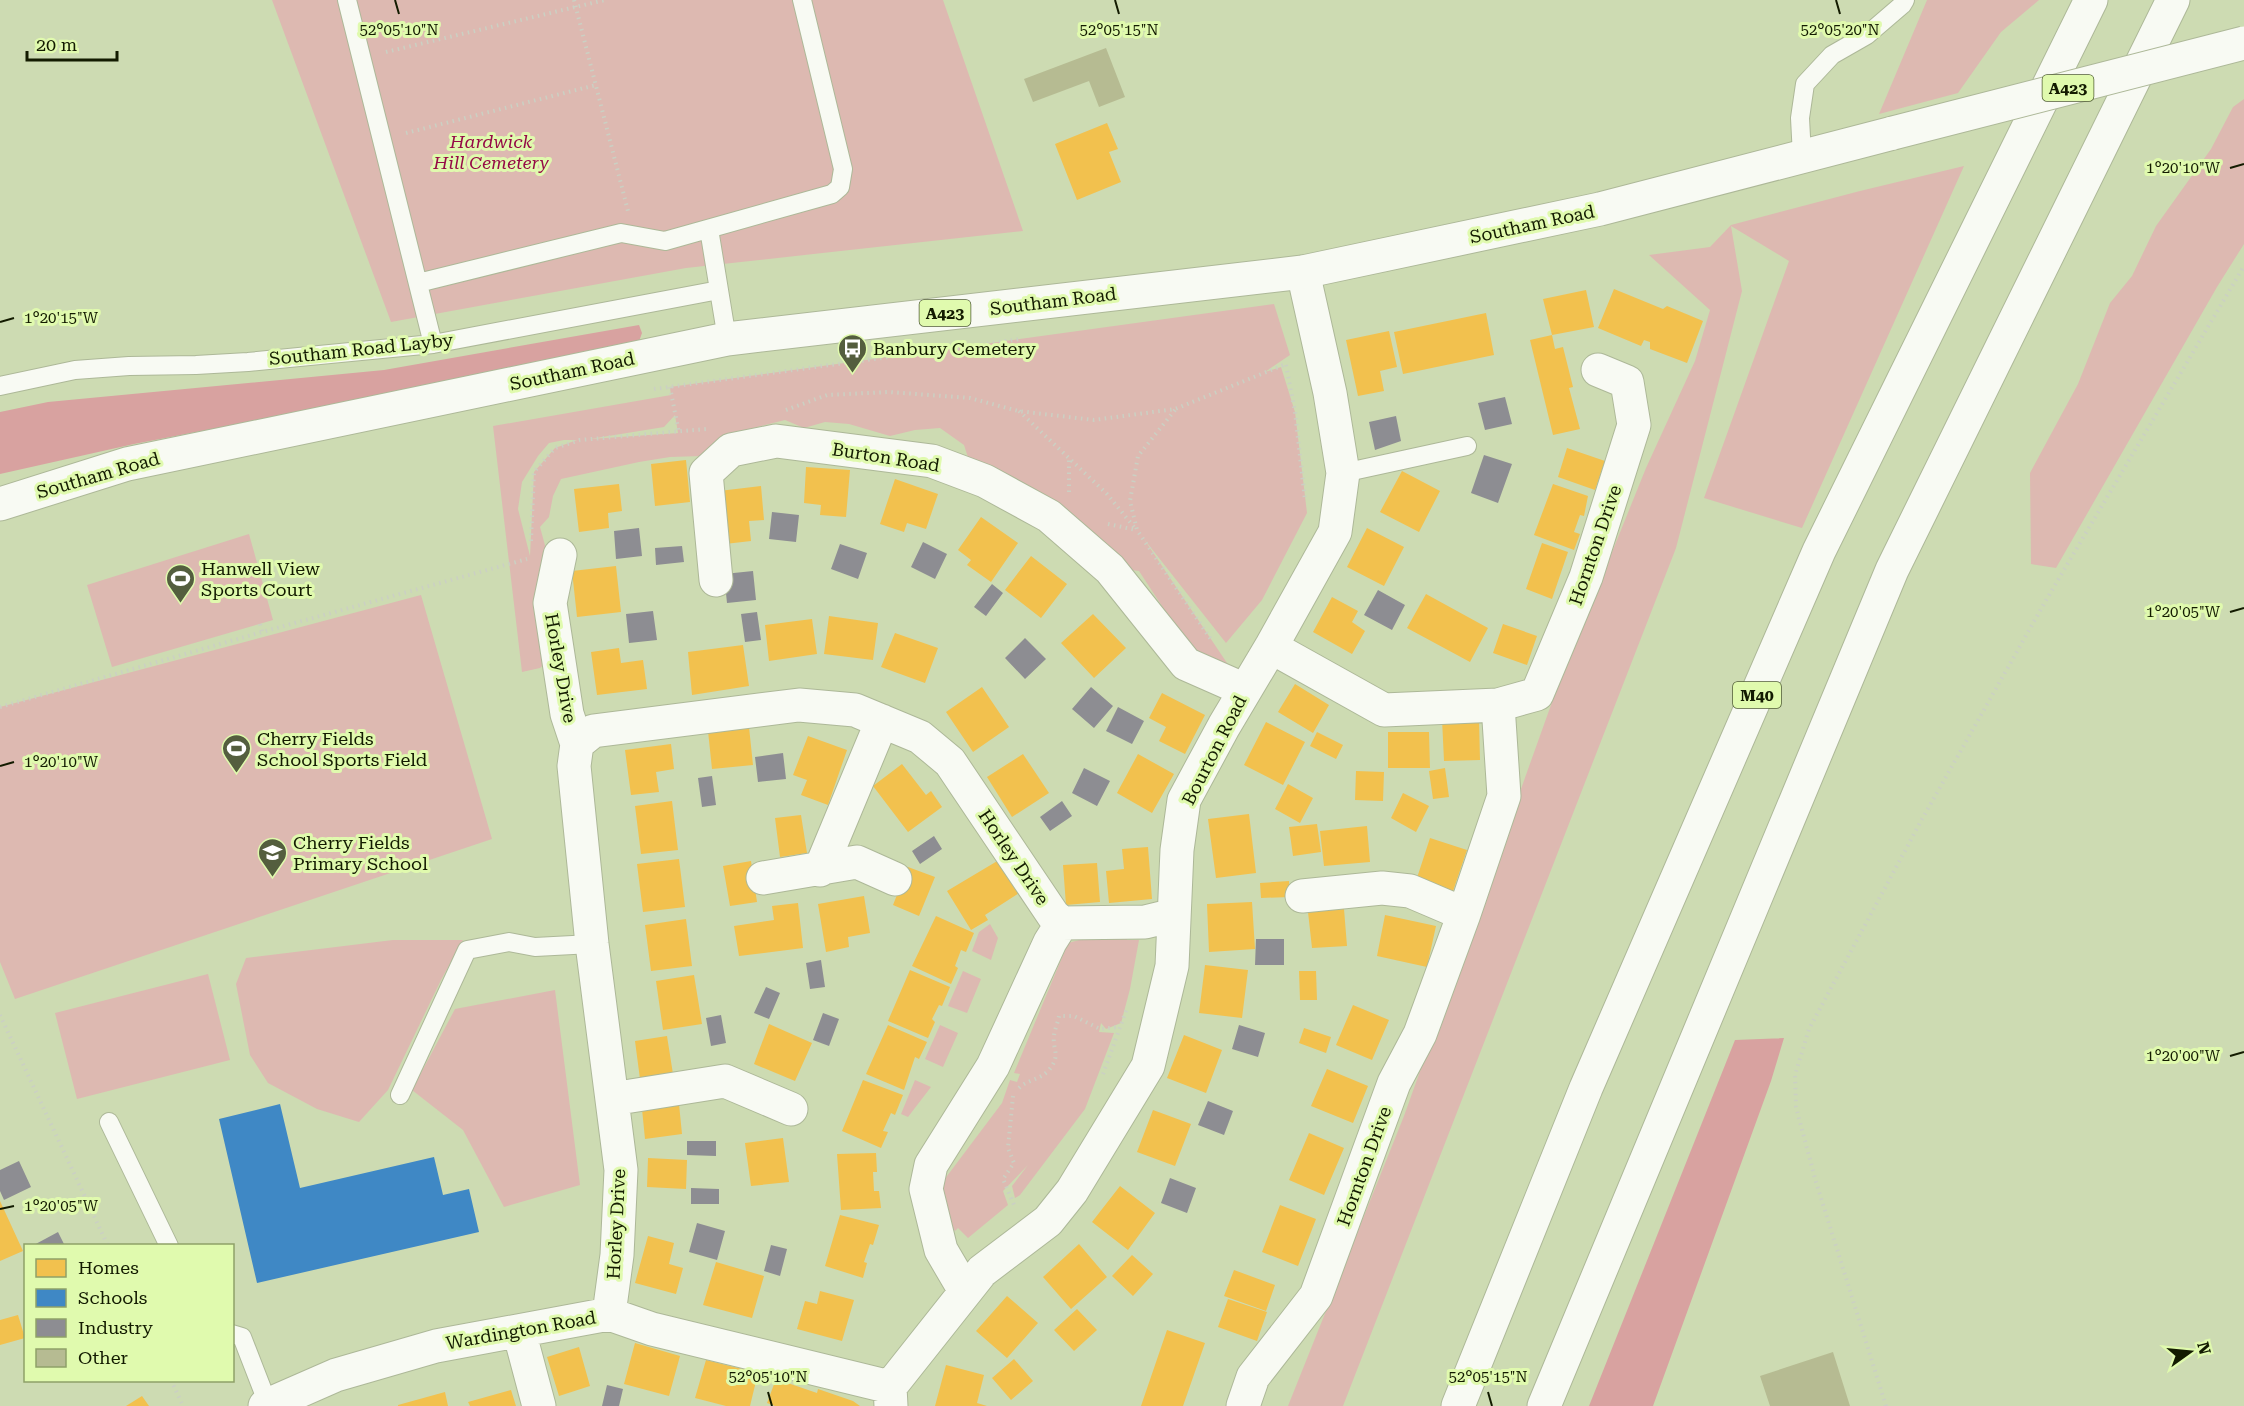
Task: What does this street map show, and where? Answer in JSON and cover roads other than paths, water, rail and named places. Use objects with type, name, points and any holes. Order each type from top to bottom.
[{"type":"main road","name":"M40","points":[[1458,1406],[1586,1088],[1819,551],[2091,0]]},
{"type":"main road","points":[[1544,1406],[1892,570],[2173,0]]},
{"type":"main road","name":"Southam Road","points":[[0,504],[127,464],[727,339],[1303,272],[1600,209],[2244,43]]},
{"type":"main road","name":"Bourton Road","points":[[890,1396],[965,1291],[982,1271],[1048,1221],[1072,1191],[1148,1066],[1172,966],[1177,850],[1184,800],[1233,679],[1271,647],[1335,532],[1343,473],[1303,272]]},
{"type":"main road","name":"Hornton Drive","points":[[1271,647],[1384,710],[1498,705],[1537,694],[1586,577],[1635,426],[1626,382],[1598,369]]},
{"type":"main road","name":"Burton Road","points":[[716,580],[706,473],[731,450],[776,441],[932,462],[985,481],[1048,516],[1110,569],[1186,664],[1233,679]]},
{"type":"main road","name":"Horley Drive","points":[[545,557],[567,714],[577,744],[573,766],[592,944],[621,1170],[617,1255],[609,1314]]},
{"type":"main road","name":"Horley Drive","points":[[577,744],[593,731],[799,705],[855,710],[920,737],[950,762],[1053,915],[1062,923],[1145,921],[1174,915]]},
{"type":"main road","name":"Hornton Drive","points":[[1243,1406],[1253,1377],[1316,1296],[1394,1083],[1420,1034],[1464,914],[1504,796],[1498,705]]},
{"type":"main road","points":[[820,870],[882,721]]},
{"type":"main road","points":[[763,878],[856,862],[895,879]]},
{"type":"main road","points":[[1302,896],[1382,888],[1410,891],[1464,914]]},
{"type":"main road","points":[[965,1291],[941,1250],[926,1189],[932,1165],[993,1066],[1050,942],[1062,923]]},
{"type":"main road","points":[[612,1099],[725,1081],[790,1109]]},
{"type":"main road","name":"Wardington Road","points":[[282,1402],[336,1375],[436,1346],[609,1314],[652,1329],[890,1396]]},
{"type":"main road","points":[[519,1331],[539,1406]]},
{"type":"lane","points":[[347,0],[433,344]]},
{"type":"lane","points":[[418,283],[621,233],[665,241],[832,194],[840,187],[843,169],[802,0]]},
{"type":"lane","points":[[1802,156],[1800,118],[1806,84],[1833,55],[1868,34],[1905,0]]},
{"type":"lane","points":[[709,229],[727,339]]},
{"type":"lane","name":"Southam Road Layby","points":[[0,386],[75,370],[248,362],[433,344],[719,290]]},
{"type":"lane","points":[[1343,473],[1467,446]]},
{"type":"lane","points":[[400,1095],[467,950],[509,942],[535,947],[592,944]]},
{"type":"lane","points":[[109,1122],[169,1244]]},
{"type":"lane","points":[[234,1335],[242,1337],[282,1402]]},
{"type":"place","name":"Banbury Cemetery","points":[[852,374]]},
{"type":"place","name":"Hanwell View Sports Court","points":[[180,604]]},
{"type":"place","name":"Cherry Fields School Sports Field","points":[[236,774]]},
{"type":"place","name":"Cherry Fields Primary School","points":[[272,878]]},
{"type":"park label","name":"Hardwick Hill Cemetery","points":[[491,151]]}]
